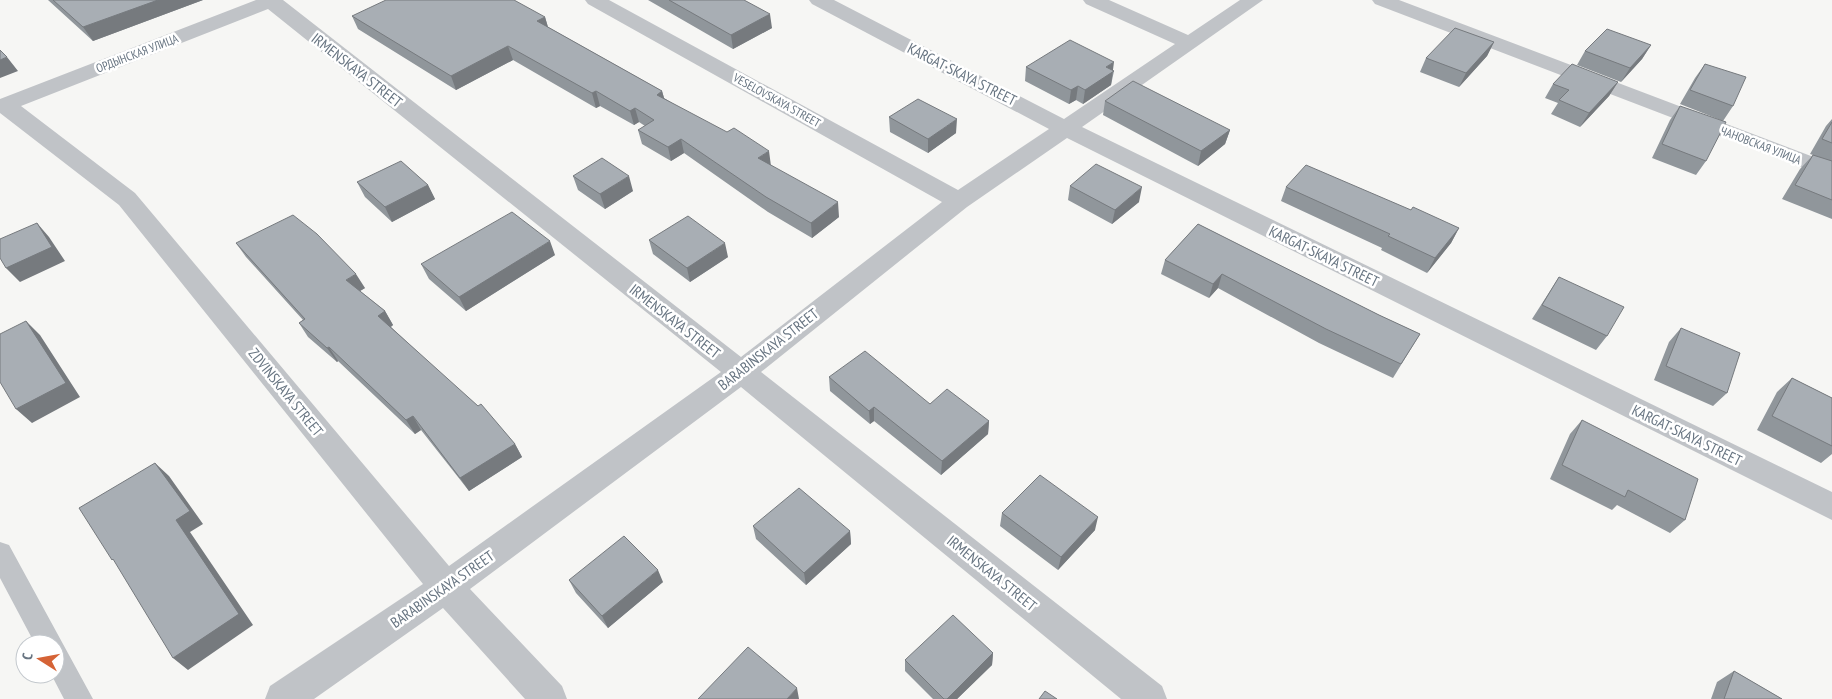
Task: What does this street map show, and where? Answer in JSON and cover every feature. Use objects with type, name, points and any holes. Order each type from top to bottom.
[{"type":"street","name":"VESELOVSKAYA STREET","points":[[595,0],[959,200]]},
{"type":"street","name":"KARGAT·SKAYA STREET","points":[[819,0],[1067,129],[1832,507]]},
{"type":"street","points":[[1093,0],[1189,43]]},
{"type":"street","name":"BARABINSKAYA STREET","points":[[283,699],[446,587],[740,372],[959,200],[1067,129],[1253,0]]},
{"type":"street","name":"ЧАНОВСКАЯ УЛИЦА","points":[[1382,0],[1832,172]]},
{"type":"street","name":"ОРДЫНСКАЯ УЛИЦА","points":[[2,106],[272,1]]},
{"type":"street","name":"IRMENSKAYA STREET","points":[[272,1],[1149,699]]},
{"type":"street","name":"ZDVINSKAYA STREET","points":[[2,106],[127,199],[446,587],[549,699]]},
{"type":"lane","points":[[0,552],[44,634]]},
{"type":"lane","points":[[65,673],[79,699]]},
{"type":"building","points":[[53,0],[158,0],[83,27]]},
{"type":"building","points":[[386,0],[514,0],[545,17],[537,21],[662,91],[657,95],[727,132],[734,128],[769,151],[758,158],[838,202],[811,223],[766,197],[681,139],[668,147],[638,130],[654,120],[635,108],[630,111],[596,91],[592,93],[508,46],[451,76],[352,16]]},
{"type":"building","points":[[669,0],[744,0],[770,14],[731,35]]},
{"type":"building","points":[[1455,28],[1494,42],[1466,73],[1426,58]]},
{"type":"building","points":[[1607,29],[1651,45],[1630,68],[1585,51]]},
{"type":"building","points":[[1070,40],[1114,62],[1106,67],[1114,71],[1085,90],[1078,86],[1071,90],[1026,67]]},
{"type":"building","points":[[0,50],[7,57],[0,60]]},
{"type":"building","points":[[1572,64],[1618,82],[1589,113],[1559,100],[1569,90],[1553,84]]},
{"type":"building","points":[[1705,64],[1746,77],[1733,106],[1690,90]]},
{"type":"building","points":[[1133,81],[1230,130],[1201,151],[1105,101]]},
{"type":"building","points":[[918,99],[957,119],[928,139],[889,117]]},
{"type":"building","points":[[1680,106],[1726,122],[1706,161],[1662,144]]},
{"type":"building","points":[[1832,122],[1832,143],[1822,139]]},
{"type":"building","points":[[1813,155],[1832,161],[1832,200],[1795,185]]},
{"type":"building","points":[[602,158],[629,176],[600,194],[573,176]]},
{"type":"building","points":[[401,161],[428,185],[385,207],[357,182]]},
{"type":"building","points":[[1096,164],[1142,187],[1115,210],[1070,186]]},
{"type":"building","points":[[1306,165],[1411,210],[1413,207],[1459,228],[1435,258],[1388,236],[1390,234],[1286,187]]},
{"type":"building","points":[[512,212],[550,241],[459,297],[421,264]]},
{"type":"building","points":[[293,215],[317,234],[356,274],[346,280],[385,311],[378,316],[478,406],[481,404],[515,444],[460,478],[413,416],[406,420],[329,347],[327,348],[299,323],[305,319],[236,243]]},
{"type":"building","points":[[688,216],[725,243],[687,268],[649,240]]},
{"type":"building","points":[[37,223],[52,247],[6,268],[0,258],[0,239]]},
{"type":"building","points":[[1198,224],[1420,334],[1401,364],[1326,329],[1222,274],[1213,284],[1165,260]]},
{"type":"building","points":[[1559,277],[1624,307],[1607,336],[1542,305]]},
{"type":"building","points":[[26,321],[66,383],[16,409],[0,382],[0,334]]},
{"type":"building","points":[[1681,328],[1740,353],[1727,393],[1666,366]]},
{"type":"building","points":[[865,351],[930,404],[947,389],[989,421],[942,461],[874,407],[869,411],[829,377]]},
{"type":"building","points":[[1792,378],[1832,398],[1832,446],[1772,416]]},
{"type":"building","points":[[1582,420],[1698,479],[1685,520],[1628,490],[1625,497],[1562,465]]},
{"type":"building","points":[[155,463],[190,511],[176,520],[239,614],[173,658],[113,559],[79,508]]},
{"type":"building","points":[[1040,475],[1098,517],[1061,557],[1002,513]]},
{"type":"building","points":[[799,488],[850,531],[804,573],[753,526]]},
{"type":"building","points":[[624,536],[658,570],[602,616],[569,580]]},
{"type":"building","points":[[953,615],[993,653],[947,699],[944,699],[905,660]]},
{"type":"building","points":[[748,647],[797,688],[787,699],[698,699]]},
{"type":"building","points":[[1734,671],[1782,699],[1724,699]]},
{"type":"building","points":[[1045,691],[1057,699],[1039,699]]}]
